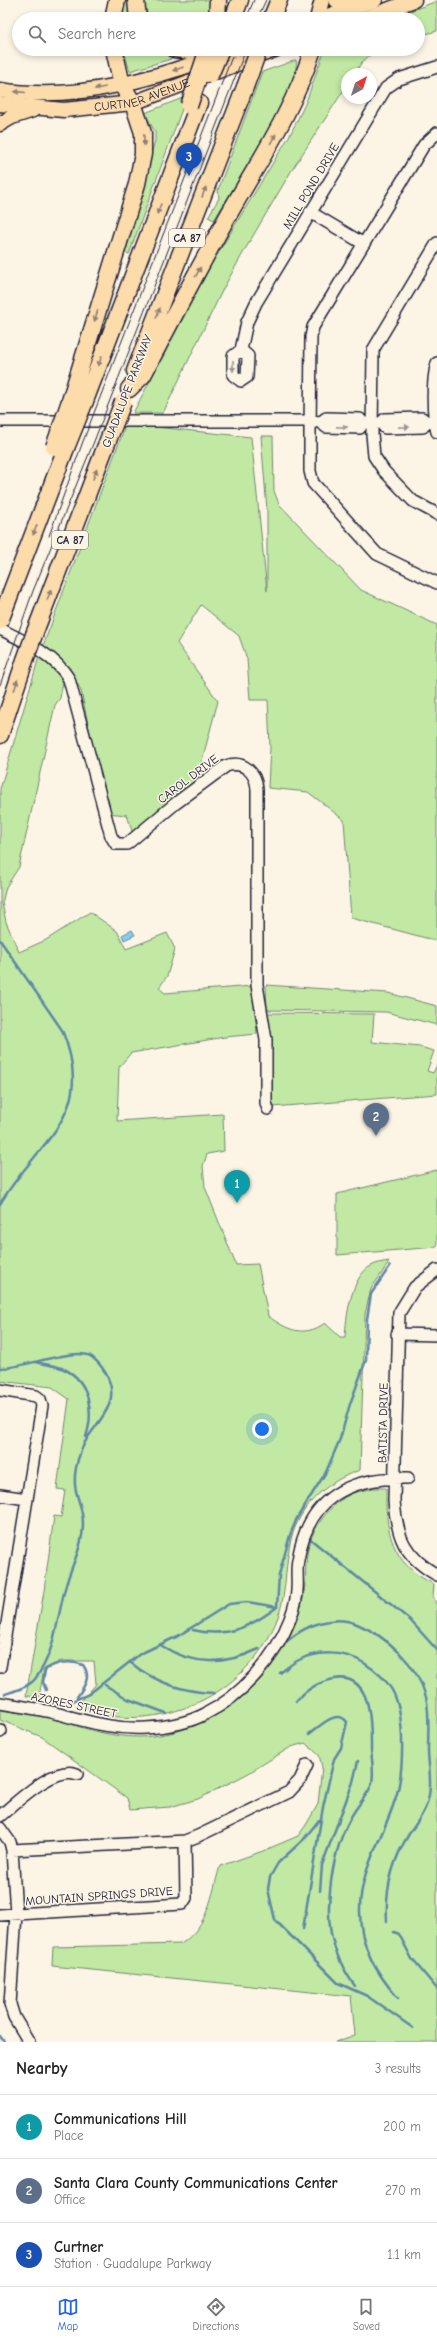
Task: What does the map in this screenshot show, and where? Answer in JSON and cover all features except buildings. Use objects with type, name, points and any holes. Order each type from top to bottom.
[{"type":"highway","points":[[115,12],[117,0]]},
{"type":"highway","points":[[136,0],[137,12]]},
{"type":"highway","points":[[217,12],[218,0]]},
{"type":"highway","points":[[236,12],[240,0]]},
{"type":"highway","points":[[77,401],[108,279],[138,178],[143,154],[143,132],[133,103],[122,85],[116,56]]},
{"type":"highway","points":[[194,104],[206,56]]},
{"type":"highway","name":"CA 87","points":[[1,621],[49,493],[60,448],[77,401],[129,286],[189,125],[194,104],[218,56]]},
{"type":"highway","name":"GUADALUPE PARKWAY","points":[[0,735],[35,632],[257,56]]},
{"type":"highway","points":[[126,395],[143,375],[226,220],[280,126],[297,93],[310,56]]},
{"type":"main road","points":[[319,12],[322,0]]},
{"type":"main road","points":[[336,0],[341,4],[373,1]]},
{"type":"main road","points":[[382,12],[414,0]]},
{"type":"main road","points":[[339,12],[373,1]]},
{"type":"main road","name":"CURTNER AVENUE","points":[[0,90],[58,93],[122,85],[161,75],[217,56]]},
{"type":"main road","name":"CURTNER AVENUE","points":[[0,104],[64,110],[133,103],[258,56]]},
{"type":"main road","points":[[0,124],[12,117],[38,108]]},
{"type":"street","name":"MILL POND DRIVE","points":[[241,385],[248,374],[248,356],[241,350],[247,322],[256,303],[386,88],[399,79],[437,67]]},
{"type":"street","points":[[437,133],[424,145],[313,327],[311,336],[315,422],[310,471],[316,489],[377,554],[437,583]]},
{"type":"street","points":[[310,212],[364,244]]},
{"type":"street","points":[[437,243],[373,350],[372,423],[372,448],[377,462],[413,501],[437,514]]},
{"type":"street","points":[[0,421],[315,422],[326,418],[360,419],[385,428],[423,427],[434,424],[434,379],[437,363]]},
{"type":"street","name":"CAROL DRIVE","points":[[1,621],[62,669],[69,679],[111,836],[116,844],[127,844],[176,803],[226,766],[234,764],[243,766],[253,775],[257,793],[257,985],[266,1040],[266,1103],[268,1109]]},
{"type":"street","name":"BATISTA DRIVE","points":[[437,1270],[422,1280],[406,1300],[399,1313],[397,1334],[395,1478],[395,1513],[398,1530],[404,1547],[416,1560],[437,1575]]},
{"type":"street","points":[[397,1334],[437,1335]]},
{"type":"street","points":[[0,1390],[36,1396],[40,1399],[42,1406],[27,1499],[5,1601],[0,1667]]},
{"type":"street","name":"AZORES STREET","points":[[0,1702],[114,1728],[146,1728],[169,1725],[204,1715],[232,1697],[248,1682],[274,1652],[290,1619],[297,1591],[298,1561],[305,1531],[316,1511],[331,1496],[360,1482],[376,1478],[408,1478]]},
{"type":"street","points":[[0,1495],[27,1499]]},
{"type":"street","points":[[12,1850],[184,1841],[198,1836],[289,1792],[300,1780],[307,1765]]},
{"type":"street","points":[[0,1816],[52,1776],[69,1771],[76,1774]]},
{"type":"street","points":[[0,1828],[10,1842],[12,1850],[16,1914],[10,2004],[14,2016],[29,2042]]},
{"type":"street","name":"MOUNTAIN SPRINGS DRIVE","points":[[0,1915],[182,1904],[186,1898],[184,1841]]},
{"type":"green space","points":[[125,0],[130,0],[131,12],[122,12]]},
{"type":"green space","points":[[144,0],[211,0],[210,12],[147,12]]},
{"type":"green space","points":[[437,1],[437,31],[425,34],[425,12],[408,12]]},
{"type":"green space","points":[[125,56],[170,56],[171,59],[130,71]]},
{"type":"green space","points":[[322,56],[369,56],[358,68],[341,68],[341,94],[290,173],[247,246],[223,289],[163,413],[133,413],[212,263],[291,133],[306,102]]},
{"type":"green space","points":[[296,60],[295,71],[288,90],[263,138],[214,220],[208,217],[219,198],[218,190],[262,72]]},
{"type":"green space","points":[[185,97],[181,112],[129,254],[121,251],[155,141],[155,132],[145,113]]},
{"type":"green space","points":[[126,424],[251,437],[267,591],[267,510],[261,436],[273,436],[274,491],[279,504],[361,590],[437,625],[437,941],[351,918],[344,820],[308,792],[268,788],[270,747],[268,700],[250,700],[247,659],[239,636],[201,605],[177,643],[218,701],[196,783],[133,834],[127,815],[107,813],[81,691],[74,677],[65,666],[43,646]]},
{"type":"green space","points":[[39,657],[56,672],[63,682],[60,698],[55,705],[19,867],[6,887],[2,903],[6,922],[19,952],[46,940],[90,912],[117,931],[126,949],[167,933],[175,949],[167,976],[159,988],[165,993],[253,986],[257,1034],[225,1037],[131,1053],[119,1067],[117,1121],[223,1114],[224,1151],[207,1154],[203,1166],[205,1187],[236,1265],[258,1264],[268,1316],[282,1325],[303,1331],[317,1328],[325,1323],[340,1337],[345,1337],[348,1309],[354,1288],[359,1279],[364,1271],[371,1266],[377,1263],[389,1261],[371,1289],[365,1314],[360,1470],[347,1475],[323,1490],[313,1499],[298,1522],[292,1535],[289,1549],[281,1609],[266,1641],[251,1663],[232,1681],[211,1696],[187,1707],[162,1714],[136,1717],[109,1716],[78,1705],[96,1684],[94,1661],[61,1661],[44,1669],[39,1697],[26,1696],[44,1591],[54,1516],[61,1517],[65,1490],[57,1489],[69,1399],[52,1387],[0,1381],[0,789]]},
{"type":"green space","points":[[266,985],[388,993],[437,1006],[437,1025],[386,1012],[267,1010]]},
{"type":"green space","points":[[267,1013],[374,1014],[372,1042],[420,1047],[434,1051],[427,1071],[433,1073],[437,1065],[437,1094],[272,1107]]},
{"type":"green space","points":[[437,1170],[437,1247],[337,1255],[337,1194]]},
{"type":"green space","points":[[373,1488],[386,1488],[387,1518],[389,1532],[394,1545],[408,1567],[434,1584],[433,1596],[437,1606],[437,2042],[335,2042],[355,2035],[351,1996],[52,1966],[53,1947],[181,1944],[198,1928],[208,1909],[220,1866],[263,1851],[298,1836],[318,1804],[322,1767],[319,1755],[305,1743],[291,1747],[247,1774],[198,1799],[170,1807],[130,1810],[127,1798],[42,1737],[0,1720],[0,1710],[51,1718],[84,1728],[127,1737],[168,1734],[195,1725],[221,1712],[244,1695],[264,1675],[281,1652],[294,1626],[303,1599],[306,1560],[309,1545],[312,1536],[322,1518],[337,1503],[353,1493]]},
{"type":"water","points":[[132,930],[135,935],[124,940],[122,935]]},
{"type":"waterway","points":[[0,940],[62,1030],[71,1060],[73,1085],[68,1106],[59,1125],[15,1181],[0,1204]]},
{"type":"waterway","points":[[277,1607],[279,1575],[290,1535],[297,1518],[326,1472],[340,1439],[350,1404],[366,1360],[367,1319],[371,1294],[390,1266]]},
{"type":"waterway","points":[[0,1368],[74,1354],[85,1354],[97,1361],[108,1378],[111,1387],[110,1402],[107,1409],[86,1441],[80,1452],[77,1464],[75,1484],[81,1509],[83,1532],[66,1585],[52,1646],[35,1679],[29,1684],[5,1694]]},
{"type":"waterway","points":[[36,1362],[64,1369],[73,1374],[80,1381],[88,1398],[90,1418],[86,1437]]},
{"type":"waterway","points":[[309,1538],[410,1620],[437,1650]]},
{"type":"waterway","points":[[61,1703],[68,1703],[89,1694],[140,1654],[178,1636],[229,1604],[247,1602],[277,1607]]},
{"type":"waterway","points":[[193,1630],[216,1633],[238,1629],[258,1620],[277,1607]]},
{"type":"waterway","points":[[287,1641],[303,1630],[320,1623],[339,1620],[348,1621],[380,1636],[390,1644],[408,1663],[422,1685],[428,1710],[428,1752],[430,1779],[428,1799],[424,1810],[403,1844],[394,1865],[387,1898],[387,1921]]},
{"type":"waterway","points":[[162,1646],[174,1653],[186,1657],[210,1661],[234,1658],[259,1649]]},
{"type":"waterway","points":[[280,1673],[305,1657],[331,1653],[340,1654],[364,1663],[380,1675],[390,1686],[397,1701],[400,1714],[402,1745],[402,1760],[398,1789],[390,1814],[367,1869],[363,1883],[360,1912],[366,1948],[376,1969],[398,1998]]},
{"type":"waterway","points":[[46,1690],[43,1682],[45,1670],[54,1665],[69,1662],[78,1663],[83,1665],[86,1669],[87,1678],[77,1697]]},
{"type":"waterway","points":[[131,1663],[150,1676],[170,1685],[191,1691],[214,1693]]},
{"type":"waterway","points":[[296,1701],[304,1693],[318,1684],[328,1680],[347,1679],[356,1684],[363,1692],[370,1715],[373,1773],[372,1782],[367,1794],[351,1817],[341,1838],[332,1872],[329,1907],[330,1928],[335,1949],[339,1959],[355,1986]]},
{"type":"waterway","points":[[105,1685],[128,1699],[166,1713]]},
{"type":"waterway","points":[[303,1929],[323,1807],[334,1759],[341,1748],[347,1722],[343,1718],[333,1718],[323,1723],[309,1734]]},
{"type":"waterway","points":[[320,1891],[322,1865],[353,1782],[358,1761]]},
{"type":"waterway","points":[[319,1820],[304,1839],[278,1863],[270,1877],[268,1889],[275,1920],[338,1983],[367,1996],[413,2028]]},
{"type":"waterway","points":[[394,1932],[399,1934],[412,1959],[437,1989]]},
{"type":"waterway","points":[[0,2036],[4,2042]]},
{"type":"tram line","points":[[249,12],[254,0]]},
{"type":"tram line","points":[[260,12],[266,0]]},
{"type":"tram line","points":[[49,536],[82,444],[232,56]]},
{"type":"tram line","points":[[0,685],[33,591],[93,444],[243,56]]},
{"type":"place","name":"Curtner","points":[[189,176]]},
{"type":"place","name":"Santa Clara County Communications Center","points":[[376,1136]]},
{"type":"place","name":"Communications Hill","points":[[237,1203]]}]
